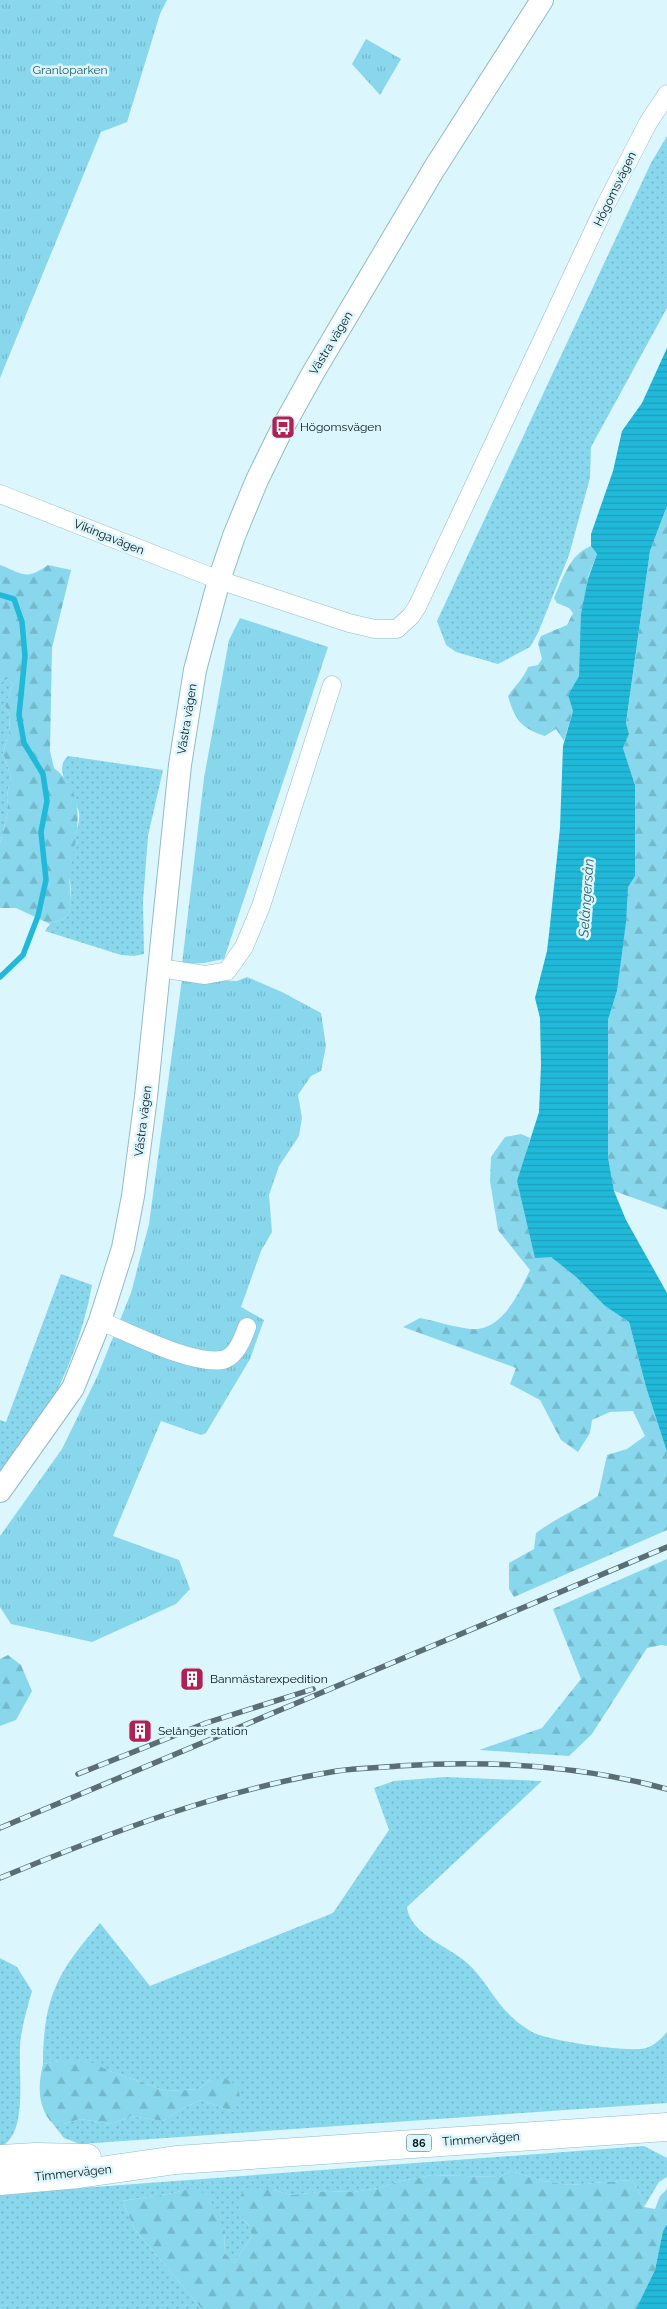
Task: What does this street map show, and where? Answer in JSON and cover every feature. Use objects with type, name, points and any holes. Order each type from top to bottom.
[{"type":"main road","name":"Timmervägen","points":[[0,2181],[79,2174],[176,2160],[665,2127]]},
{"type":"main road","name":"Timmervägen","points":[[0,2159],[35,2157],[176,2160]]},
{"type":"street","name":"Västra vägen","points":[[0,1491],[73,1388],[100,1321],[123,1248],[133,1196],[160,968],[180,765],[195,670],[219,580],[234,536],[257,480],[283,426],[434,169],[542,0]]},
{"type":"street","name":"Högomsvägen","points":[[219,580],[350,623],[375,629],[397,629],[406,623],[417,607],[605,206],[648,123],[667,94]]},
{"type":"street","name":"Vikingavägen","points":[[0,494],[219,580]]},
{"type":"street","points":[[160,968],[205,975],[227,971],[244,947],[261,906],[332,685]]},
{"type":"street","points":[[100,1321],[177,1352],[204,1359],[223,1360],[233,1354],[244,1337],[247,1328]]},
{"type":"green space","name":"Granloparken","points":[[0,0],[167,0],[160,14],[127,122],[101,132],[0,378]]},
{"type":"green space","points":[[366,39],[401,59],[380,95],[352,64]]},
{"type":"green space","points":[[667,136],[667,308],[591,447],[590,478],[569,555],[538,633],[530,647],[498,664],[456,652],[446,645],[437,621],[651,163]]},
{"type":"green space","points":[[667,506],[667,1210],[614,1191],[608,1157],[608,1020],[617,991],[628,885],[635,875],[635,785],[623,748],[629,734],[626,724],[650,551]]},
{"type":"green space","points":[[591,546],[597,554],[588,577],[579,676],[568,695],[573,711],[564,741],[556,729],[545,736],[530,730],[520,722],[513,711],[508,696],[528,667],[538,665],[542,659],[538,643],[541,636],[567,625],[573,613],[569,608],[557,603],[554,598],[572,561]]},
{"type":"green space","points":[[0,565],[24,574],[34,573],[48,565],[71,570],[52,648],[50,751],[54,768],[66,780],[73,792],[78,818],[70,876],[71,901],[69,911],[67,917],[50,924],[16,908],[0,908],[0,843],[8,812],[7,795],[11,776],[3,753],[9,732],[10,715],[5,706],[13,684],[7,679],[0,683]]},
{"type":"green space","points":[[240,618],[328,647],[224,959],[204,963],[182,964],[204,778],[229,640]]},
{"type":"green space","points":[[7,679],[13,684],[5,706],[10,715],[9,732],[3,753],[11,776],[7,795],[8,812],[0,843],[0,683]]},
{"type":"green space","points":[[68,756],[163,770],[148,836],[143,902],[144,954],[134,956],[121,955],[45,931],[50,924],[67,917],[71,903],[70,869],[79,814],[77,805],[63,776],[63,762]]},
{"type":"green space","points":[[247,977],[282,992],[321,1013],[326,1046],[321,1071],[311,1076],[298,1095],[302,1118],[299,1136],[279,1166],[269,1195],[272,1232],[261,1251],[241,1307],[264,1320],[250,1359],[206,1433],[201,1435],[161,1421],[113,1536],[179,1560],[190,1589],[176,1604],[92,1642],[11,1624],[0,1607],[0,1536],[62,1449],[97,1377],[131,1293],[149,1224],[182,979],[237,981]]},
{"type":"green space","points":[[521,1134],[530,1138],[526,1154],[535,1257],[551,1257],[576,1277],[605,1306],[629,1322],[646,1387],[667,1452],[667,1530],[514,1597],[509,1589],[509,1563],[534,1549],[536,1533],[598,1496],[607,1455],[627,1449],[645,1436],[633,1411],[610,1412],[592,1420],[590,1433],[578,1452],[561,1440],[540,1400],[510,1384],[516,1368],[403,1327],[420,1318],[470,1329],[481,1328],[500,1318],[515,1300],[530,1270],[498,1230],[490,1181],[491,1157],[505,1137]]},
{"type":"green space","points":[[61,1274],[92,1285],[89,1302],[74,1352],[53,1399],[35,1432],[0,1482],[0,1420],[6,1422]]},
{"type":"green space","points":[[667,1559],[667,1646],[647,1648],[592,1734],[569,1756],[479,1750],[542,1728],[581,1679],[553,1609]]},
{"type":"green space","points":[[8,1655],[21,1665],[32,1691],[16,1720],[0,1726],[0,1659]]},
{"type":"green space","points":[[445,1777],[542,1781],[407,1907],[415,1925],[431,1939],[466,1962],[506,2011],[534,2033],[590,2045],[637,2049],[652,2046],[667,2032],[667,2103],[80,2144],[64,2138],[53,2124],[64,2124],[80,2119],[111,2124],[131,2116],[163,2121],[183,2108],[201,2100],[234,2112],[211,2080],[198,2089],[166,2091],[110,2071],[59,2061],[43,2064],[45,2027],[48,2008],[54,1991],[68,1964],[100,1923],[150,1986],[333,1913],[389,1830],[374,1788],[394,1781]]},
{"type":"green space","points":[[0,1958],[17,1967],[32,1991],[21,2037],[19,2114],[16,2128],[10,2140],[0,2147]]},
{"type":"green space","points":[[84,2059],[110,2071],[166,2091],[198,2089],[211,2080],[223,2077],[238,2086],[240,2098],[234,2112],[201,2100],[183,2108],[163,2121],[131,2116],[111,2124],[80,2119],[64,2124],[53,2124],[41,2103],[40,2080],[43,2064]]},
{"type":"green space","points":[[644,2146],[667,2158],[667,2177],[659,2182],[644,2207],[642,2197],[632,2180],[569,2185],[544,2181],[511,2171],[499,2177],[431,2175],[379,2188],[353,2192],[327,2191],[291,2195],[274,2190],[242,2218],[248,2224],[252,2236],[234,2263],[224,2252],[225,2232],[185,2190],[122,2201],[135,2230],[202,2309],[0,2309],[0,2194]]},
{"type":"green space","points":[[511,2171],[544,2181],[569,2185],[632,2180],[642,2197],[644,2207],[655,2209],[660,2196],[667,2189],[667,2224],[663,2231],[655,2270],[636,2309],[202,2309],[135,2230],[122,2201],[185,2190],[207,2193],[225,2232],[224,2252],[234,2263],[252,2236],[248,2224],[242,2218],[238,2200],[246,2188],[274,2190],[291,2195],[327,2191],[353,2192],[379,2188],[431,2175],[499,2177]]},
{"type":"water","name":"Selångersån","points":[[667,348],[667,506],[650,551],[626,723],[629,734],[623,748],[635,785],[635,876],[628,887],[626,922],[617,991],[608,1020],[608,1157],[614,1191],[626,1220],[667,1293],[667,1452],[646,1387],[629,1322],[605,1306],[576,1277],[551,1257],[535,1258],[517,1181],[539,1112],[540,1018],[535,998],[547,951],[550,925],[560,828],[563,746],[573,711],[568,695],[579,676],[581,614],[588,579],[597,554],[591,546],[591,534],[613,471],[622,431],[642,403]]},
{"type":"water","points":[[667,2224],[667,2309],[636,2309],[655,2270],[663,2231]]},
{"type":"waterway","points":[[0,595],[14,599],[22,622],[25,656],[19,715],[24,743],[43,774],[47,801],[41,832],[46,880],[38,916],[23,955],[0,977]]},
{"type":"railway","points":[[0,1828],[667,1547]]},
{"type":"railway","points":[[78,1774],[206,1723],[313,1689]]},
{"type":"railway","points":[[0,1878],[124,1829],[208,1801],[250,1789],[337,1771],[432,1764],[499,1764],[600,1774],[667,1789]]},
{"type":"place","name":"Högomsvägen","points":[[283,427]]},
{"type":"place","name":"Banmästarexpedition","points":[[192,1679]]},
{"type":"place","name":"Selånger station","points":[[140,1731]]}]
